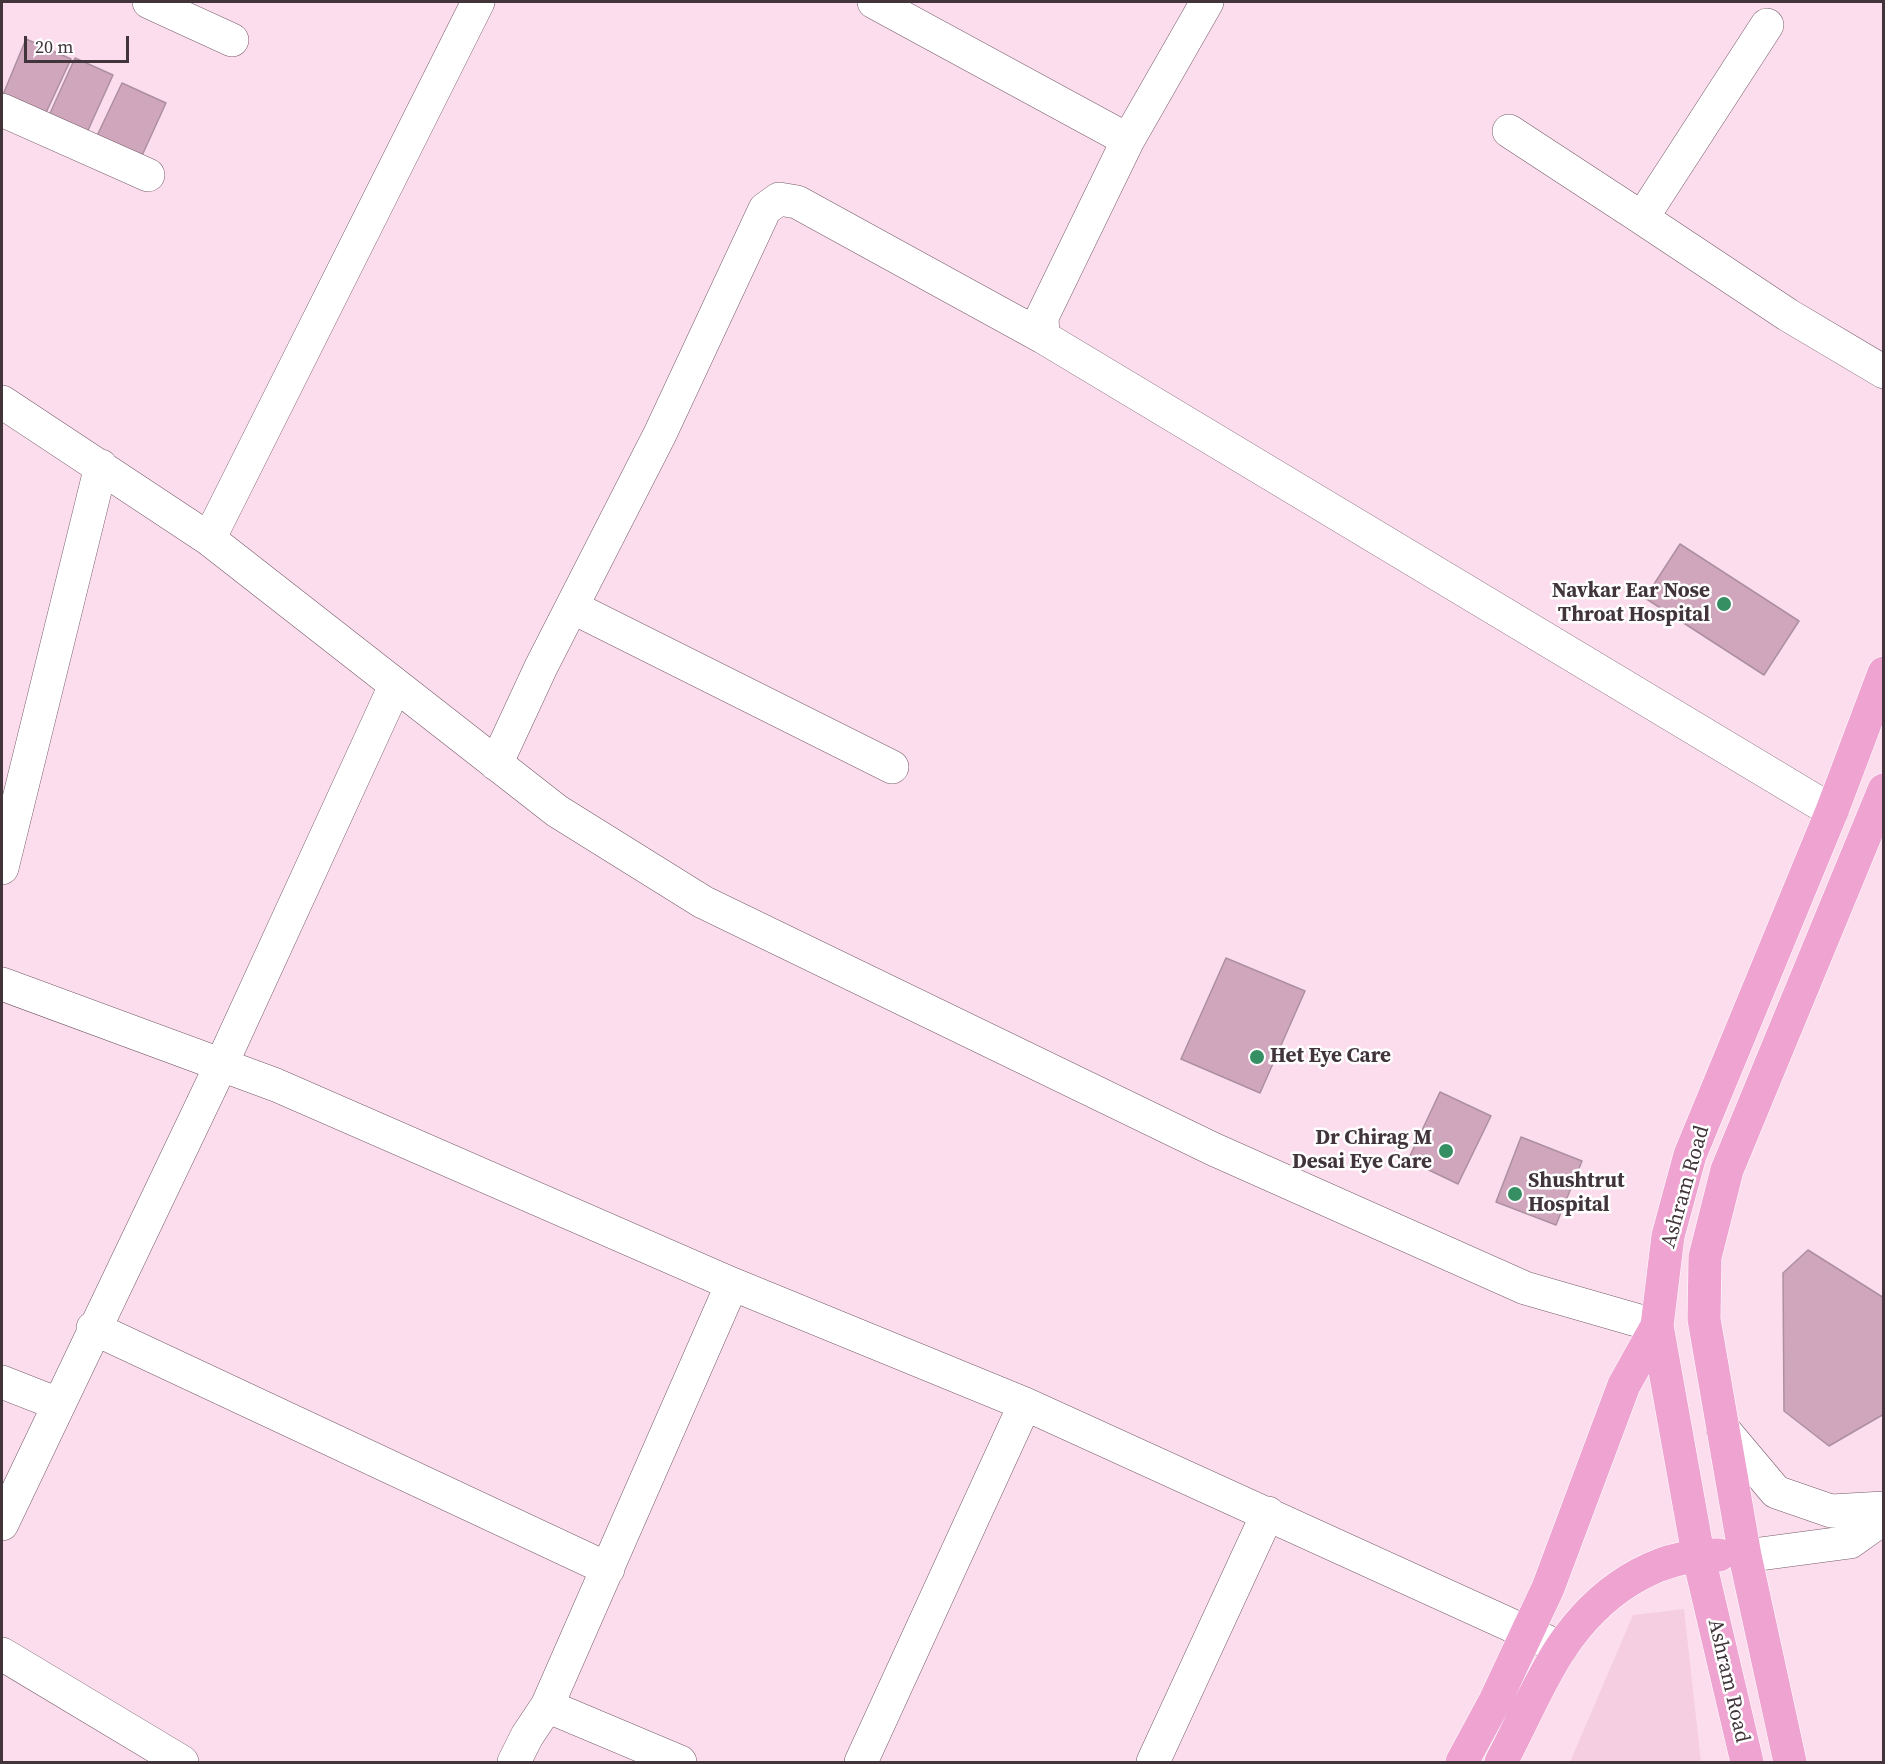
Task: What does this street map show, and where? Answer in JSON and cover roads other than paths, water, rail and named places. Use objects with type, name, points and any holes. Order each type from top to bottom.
[{"type":"main road","name":"Ashram Road","points":[[1747,1762],[1698,1554],[1657,1326],[1668,1236],[1690,1155],[1832,811],[1884,673]]},
{"type":"main road","name":"Ashram Road","points":[[1790,1762],[1745,1556],[1704,1318],[1705,1257],[1727,1170],[1884,790]]},
{"type":"main road","points":[[1462,1762],[1495,1701],[1548,1588],[1624,1385],[1657,1326],[1704,1318]]},
{"type":"main road","points":[[1501,1762],[1561,1648],[1608,1593],[1653,1565],[1698,1554],[1745,1556]]},
{"type":"street","points":[[149,2],[232,40]]},
{"type":"street","points":[[209,539],[478,2]]},
{"type":"street","points":[[1043,337],[1042,317],[1128,140],[1206,2]]},
{"type":"street","points":[[888,5],[1128,140]]},
{"type":"street","points":[[1642,218],[1767,25]]},
{"type":"street","points":[[2,110],[148,176]]},
{"type":"street","points":[[1509,131],[1788,315],[1884,372]]},
{"type":"street","points":[[496,764],[572,607],[660,434],[765,209],[779,199],[797,202],[850,229],[1043,337],[1832,811]]},
{"type":"street","points":[[2,402],[209,539],[557,811],[703,902],[1212,1149],[1525,1288],[1657,1326]]},
{"type":"street","points":[[2,868],[101,466]]},
{"type":"street","points":[[572,607],[892,767]]},
{"type":"street","points":[[2,1524],[93,1328],[222,1063],[395,686]]},
{"type":"street","points":[[2,984],[222,1063],[732,1284],[1025,1404],[1561,1648]]},
{"type":"street","points":[[514,1762],[527,1736],[548,1706],[732,1284]]},
{"type":"street","points":[[93,1328],[608,1569]]},
{"type":"street","points":[[2,1382],[58,1404]]},
{"type":"street","points":[[861,1762],[1025,1404]]},
{"type":"street","points":[[1723,1429],[1776,1492],[1831,1511],[1884,1508]]},
{"type":"street","points":[[1153,1762],[1268,1513]]},
{"type":"street","points":[[1745,1556],[1850,1542],[1884,1518]]},
{"type":"street","points":[[2,1654],[182,1762]]},
{"type":"street","points":[[548,1706],[680,1762]]},
{"type":"place","name":"Navkar Ear Nose Throat Hospital","points":[[1724,604]]},
{"type":"place","name":"Het Eye Care","points":[[1257,1057]]},
{"type":"place","name":"Dr Chirag M Desai Eye Care","points":[[1446,1151]]},
{"type":"place","name":"Shushtrut Hospital","points":[[1515,1194]]}]
